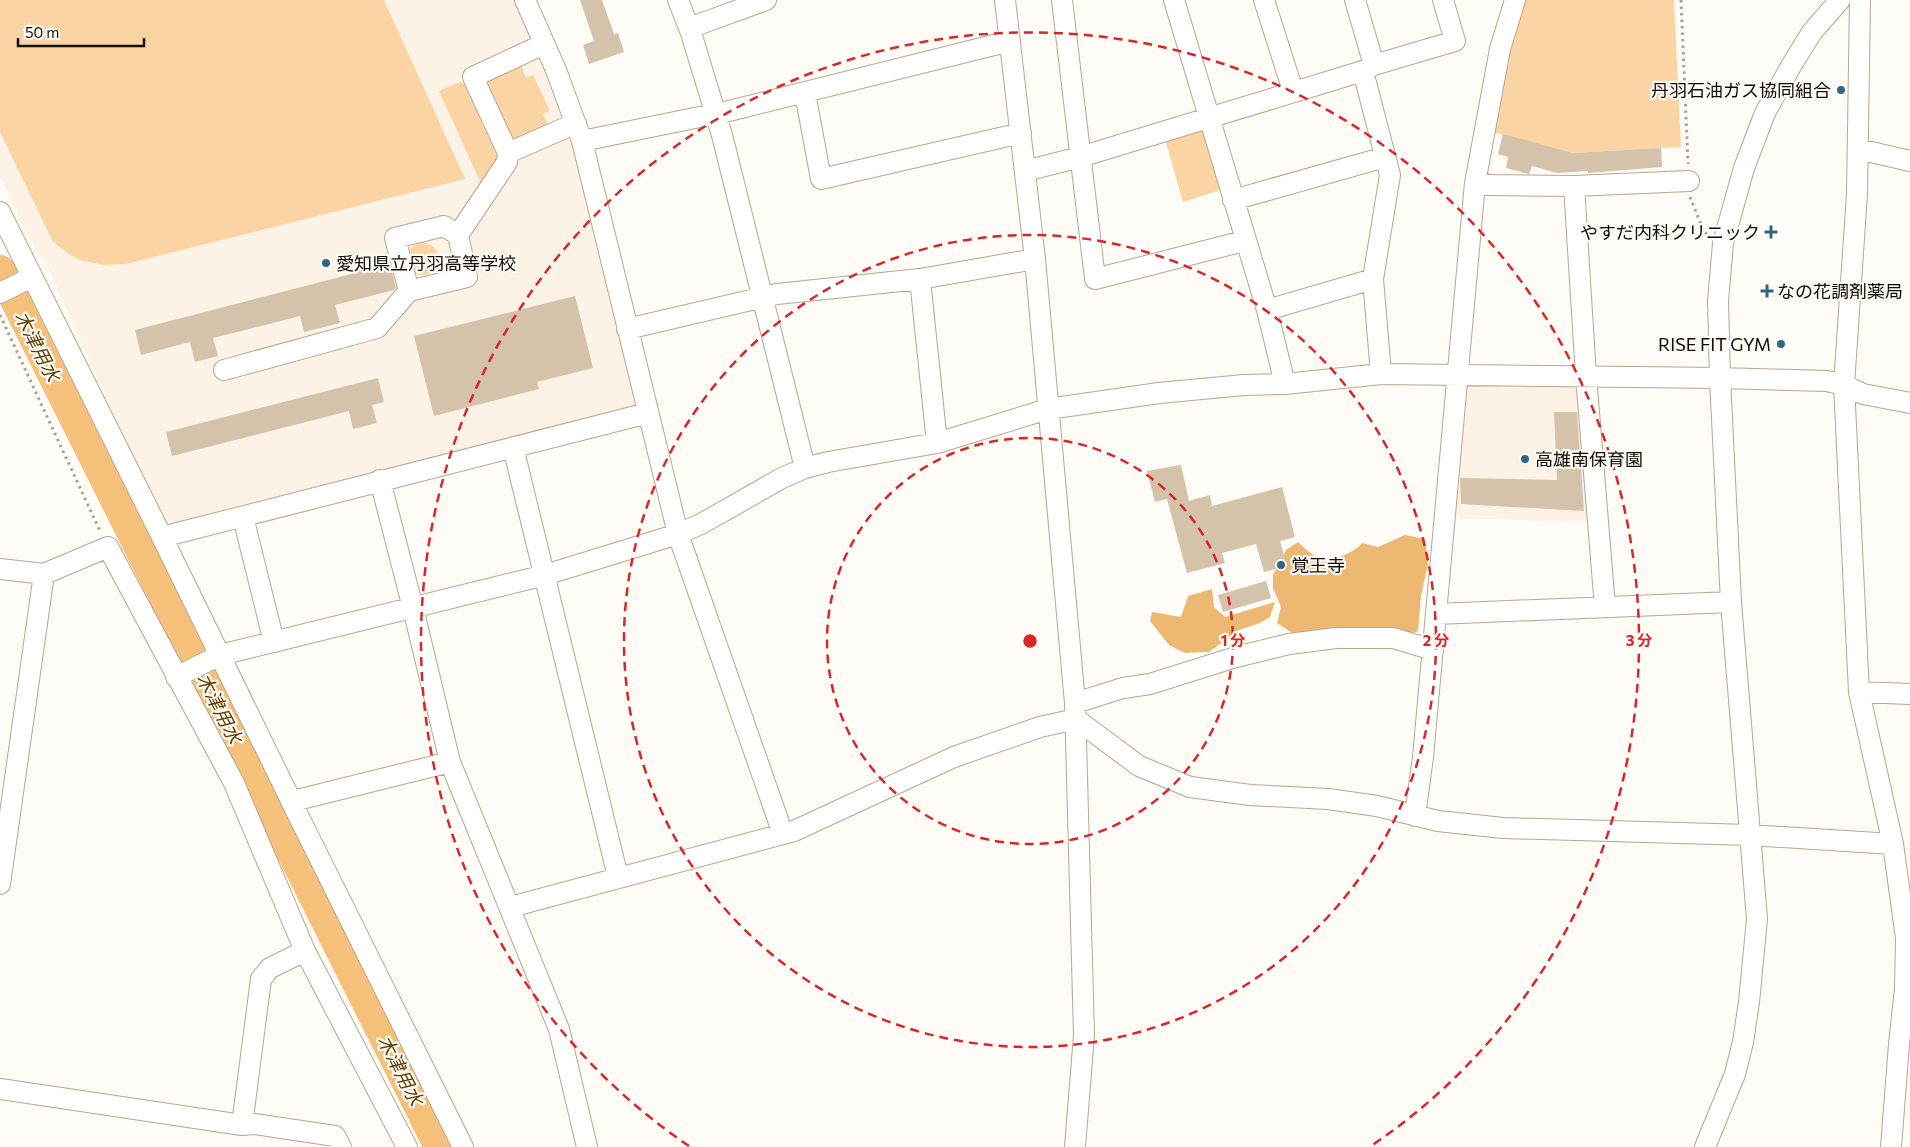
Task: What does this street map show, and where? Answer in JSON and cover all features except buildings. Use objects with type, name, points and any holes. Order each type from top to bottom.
[{"type":"street","points":[[525,0],[560,79],[579,132],[678,534],[783,834]]},
{"type":"street","points":[[678,0],[716,113],[745,222],[805,468]]},
{"type":"street","points":[[690,31],[763,0]]},
{"type":"street","points":[[1005,0],[1035,259],[1076,711],[1084,1035],[1075,1147]]},
{"type":"street","points":[[1062,0],[1095,279],[1244,241]]},
{"type":"street","points":[[1174,0],[1266,310],[1285,384]]},
{"type":"street","points":[[1264,0],[1293,91]]},
{"type":"street","points":[[1355,0],[1390,175],[1373,279],[1381,374]]},
{"type":"street","points":[[1026,171],[1080,157],[1455,41],[1443,0]]},
{"type":"street","points":[[1415,816],[1423,757],[1475,183],[1500,49],[1515,0]]},
{"type":"street","points":[[1705,1147],[1735,1074],[1743,1042],[1757,919],[1731,602],[1718,301],[1723,243],[1744,168],[1765,113],[1812,32],[1840,0]]},
{"type":"street","points":[[1860,0],[1857,194],[1844,384],[1859,692],[1893,844],[1906,938],[1905,989],[1891,1147]]},
{"type":"street","points":[[508,153],[579,132],[716,113],[805,93],[1010,41]]},
{"type":"street","points":[[458,235],[507,162],[508,153],[473,76],[544,44]]},
{"type":"street","points":[[805,93],[821,179],[1021,133]]},
{"type":"street","points":[[1858,149],[1910,161]]},
{"type":"street","points":[[1233,200],[1385,157]]},
{"type":"street","points":[[1475,183],[1492,186],[1574,186],[1689,181]]},
{"type":"street","points":[[1574,186],[1586,376],[1605,607]]},
{"type":"street","points":[[0,212],[28,278],[41,292],[463,1147]]},
{"type":"street","points":[[224,370],[377,328],[409,291],[467,277],[458,235],[444,226],[395,238],[409,291]]},
{"type":"street","points":[[627,329],[763,297],[920,279],[1035,259]]},
{"type":"street","points":[[0,294],[28,278]]},
{"type":"street","points":[[920,279],[938,443]]},
{"type":"street","points":[[1266,310],[1373,279]]},
{"type":"street","points":[[176,677],[220,655],[545,575],[678,534],[701,524],[782,478],[805,468],[828,462],[938,443],[1048,409],[1159,393],[1244,385],[1285,384],[1381,374],[1827,381],[1844,384],[1863,394],[1910,403]]},
{"type":"street","points":[[162,537],[648,413]]},
{"type":"street","points":[[513,447],[618,877]]},
{"type":"street","points":[[380,480],[414,608],[450,762],[559,1029],[587,1147]]},
{"type":"street","points":[[243,517],[274,642]]},
{"type":"street","points":[[0,569],[44,574],[108,547],[234,784],[305,951],[407,1147]]},
{"type":"street","points":[[0,884],[4,831],[44,574]]},
{"type":"street","points":[[1436,614],[1731,602]]},
{"type":"street","points":[[510,907],[794,831],[954,756],[1040,727],[1123,688],[1150,684],[1236,657],[1289,644],[1336,638],[1393,638],[1433,650]]},
{"type":"street","points":[[1859,692],[1910,694]]},
{"type":"street","points":[[1076,711],[1139,766],[1190,788],[1250,795],[1328,799],[1377,806],[1438,821],[1503,828],[1749,835],[1893,844]]},
{"type":"street","points":[[292,801],[450,762]]},
{"type":"street","points":[[242,1125],[261,979],[270,968],[305,951]]},
{"type":"street","points":[[0,1089],[242,1125],[254,1124],[335,1136],[341,1147]]},
{"type":"path","points":[[1680,0],[1690,196],[1704,232],[1723,243]]},
{"type":"path","points":[[0,315],[108,547]]},
{"type":"shaded area","name":"愛知県立丹羽高等学校","points":[[0,0],[518,0],[579,156],[640,406],[164,528],[44,258],[38,255],[0,177]]},
{"type":"shaded area","points":[[0,0],[384,0],[465,179],[126,264],[104,265],[83,261],[72,256],[53,242],[0,132]]},
{"type":"shaded area","points":[[1519,0],[1674,0],[1681,147],[1573,153],[1489,131]]},
{"type":"shaded area","points":[[521,65],[526,78],[533,75],[550,111],[543,114],[549,127],[514,143],[486,81]]},
{"type":"shaded area","points":[[460,82],[468,85],[502,157],[482,186],[439,91]]},
{"type":"shaded area","points":[[1197,127],[1205,130],[1224,189],[1183,202],[1164,136]]},
{"type":"shaded area","points":[[423,243],[429,244],[434,248],[438,253],[438,265],[434,270],[429,274],[423,275],[417,274],[412,270],[408,265],[407,259],[408,253],[412,248],[417,244]]},
{"type":"shaded area","name":"高雄南保育園","points":[[1466,385],[1582,387],[1595,522],[1452,518]]},
{"type":"shaded area","points":[[1405,535],[1425,539],[1428,564],[1421,596],[1418,631],[1412,634],[1401,629],[1384,630],[1365,627],[1294,634],[1277,623],[1281,607],[1273,588],[1273,575],[1286,550],[1298,542],[1314,556],[1326,559],[1349,553],[1362,543],[1378,547]]},
{"type":"shaded area","points":[[1212,589],[1214,607],[1225,617],[1275,602],[1270,617],[1260,623],[1239,630],[1209,652],[1185,653],[1169,645],[1150,621],[1152,612],[1181,617],[1188,596]]},
{"type":"waterway","name":"木津用水","points":[[0,270],[439,1147]]},
{"type":"place","name":"丹羽石油ガス協同組合","points":[[1841,90]]},
{"type":"place","name":"やすだ内科クリニック","points":[[1771,232]]},
{"type":"place","name":"愛知県立丹羽高等学校","points":[[326,263]]},
{"type":"place","name":"なの花調剤薬局","points":[[1767,291]]},
{"type":"place","name":"RISE FIT GYM","points":[[1781,344]]},
{"type":"place","name":"高雄南保育園","points":[[1525,459]]},
{"type":"place","name":"覚王寺","points":[[1281,565]]}]
